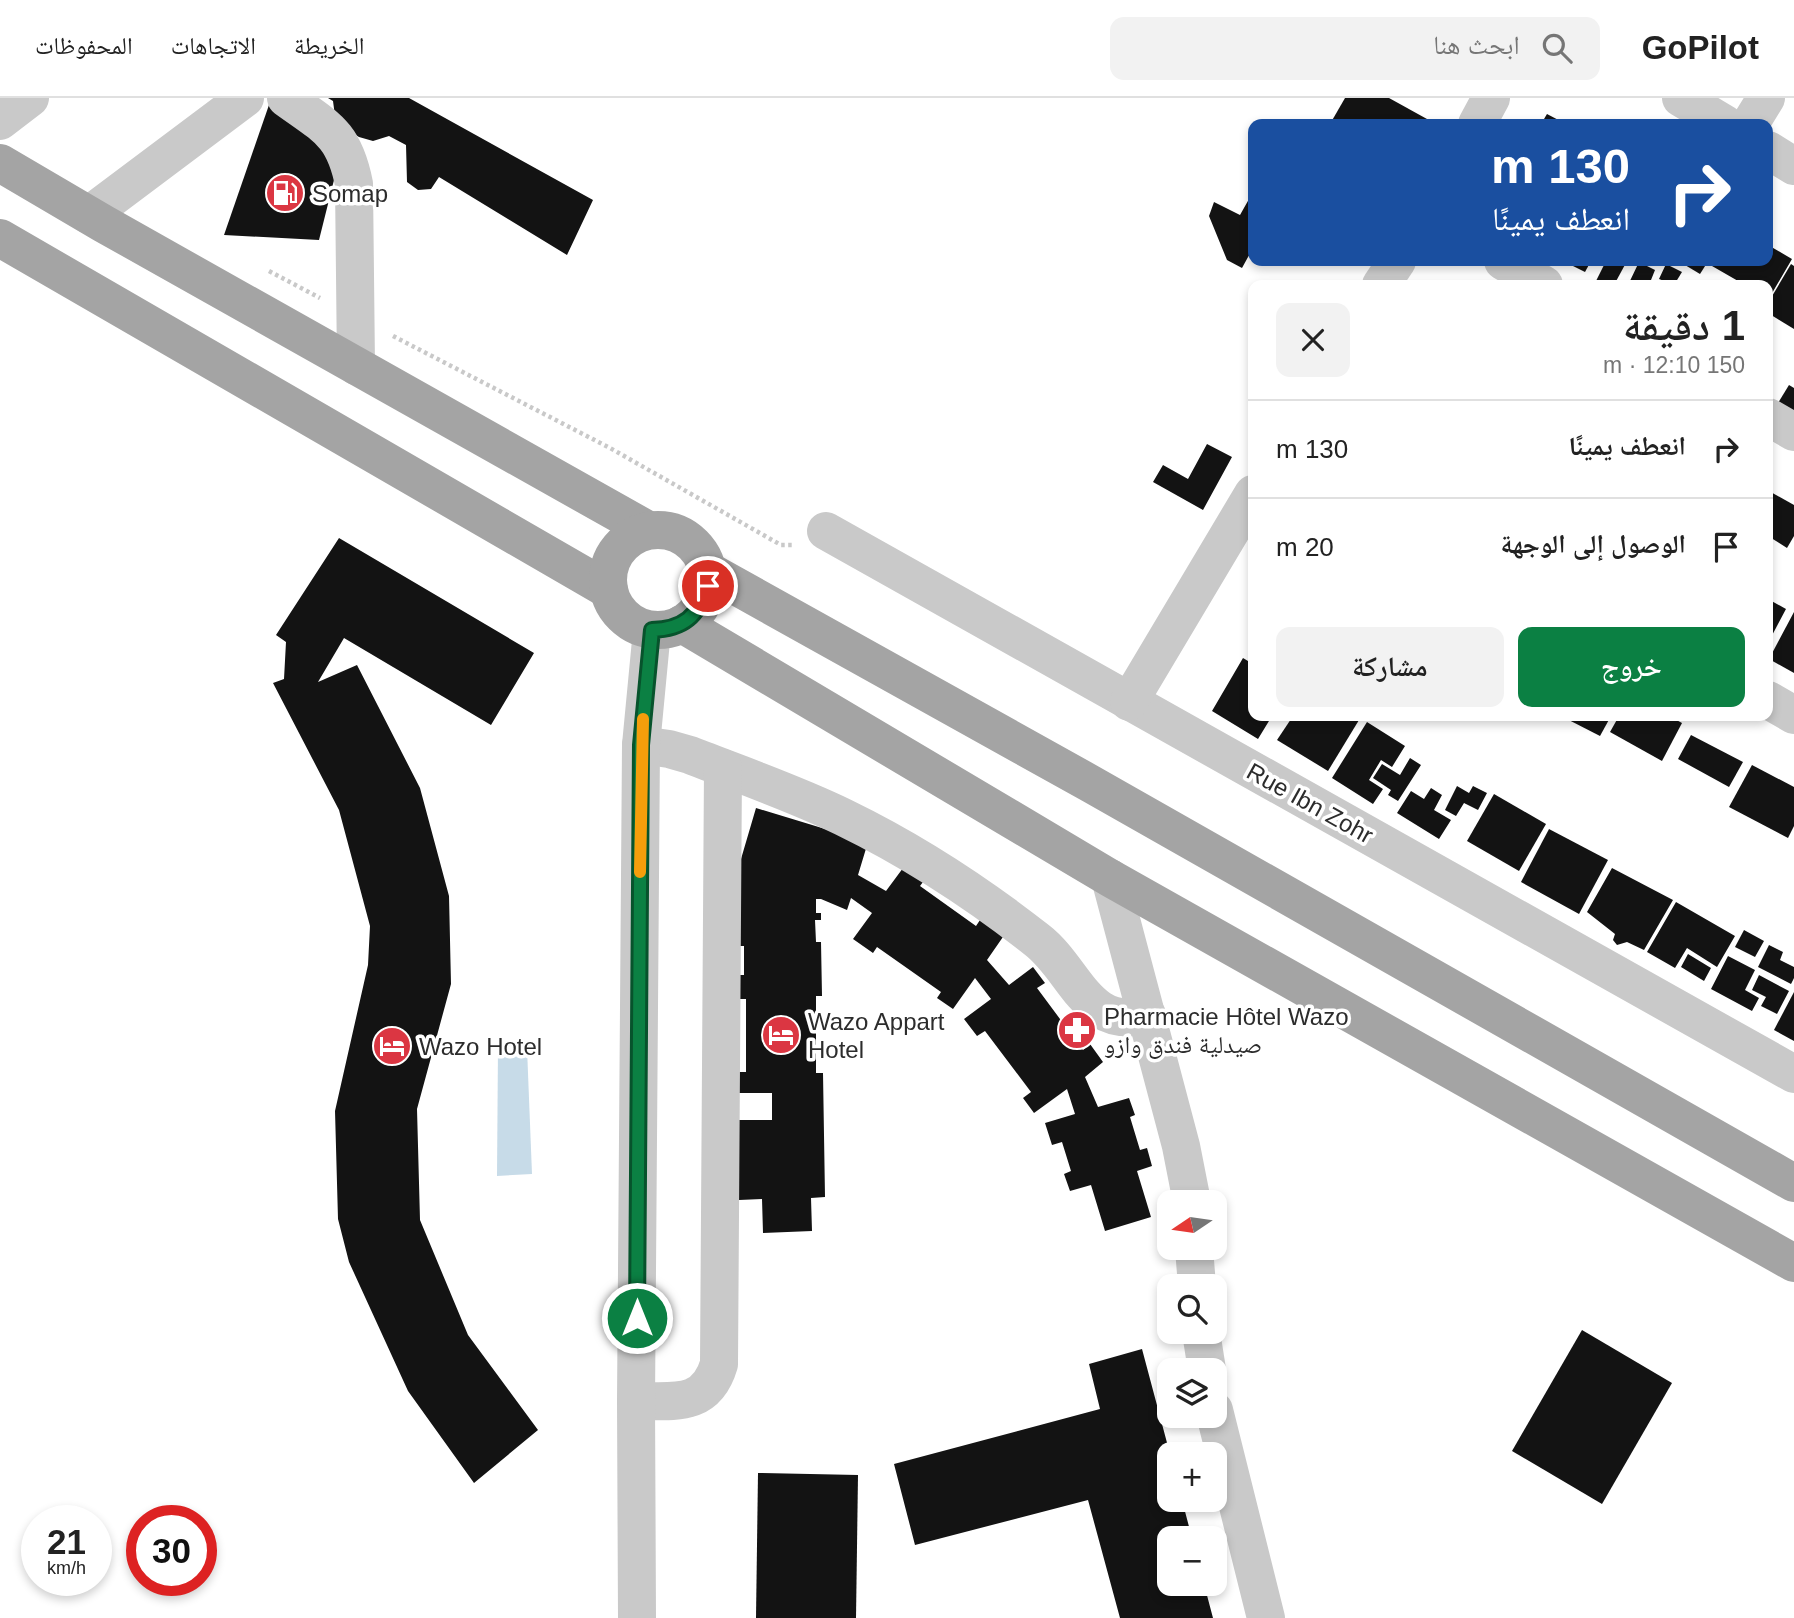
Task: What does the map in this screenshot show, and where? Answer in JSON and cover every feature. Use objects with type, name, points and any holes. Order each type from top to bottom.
[{"type":"main road","points":[[0,163],[648,530]]},
{"type":"main road","points":[[0,238],[608,590]]},
{"type":"main road","points":[[667,627],[694,614],[703,601],[708,586],[707,570],[692,543],[679,534],[648,530],[632,537],[612,559],[608,590],[614,605],[624,617],[637,625],[667,627],[1794,1263]]},
{"type":"main road","points":[[707,570],[1091,784],[1794,1183]]},
{"type":"street","points":[[0,121],[30,98]]},
{"type":"street","points":[[89,215],[246,98]]},
{"type":"street","points":[[286,98],[332,131],[343,146],[350,165],[354,184],[356,366]]},
{"type":"street","points":[[1480,119],[1492,98]]},
{"type":"street","points":[[1681,98],[1717,119]]},
{"type":"street","points":[[1753,119],[1766,98]]},
{"type":"street","points":[[1773,153],[1794,166]]},
{"type":"street","points":[[1512,266],[1535,280]]},
{"type":"street","points":[[1773,420],[1794,432]]},
{"type":"street","points":[[1129,702],[1248,502]]},
{"type":"street","name":"Rue Ibn Zohr","points":[[826,531],[1794,1074]]},
{"type":"street","points":[[637,1618],[641,745],[667,627]]},
{"type":"street","points":[[1773,703],[1794,715]]},
{"type":"street","points":[[641,745],[669,749],[723,768],[842,816],[939,869],[995,907],[1048,948],[1097,1008],[1121,1019],[1147,1015]]},
{"type":"street","points":[[636,1401],[684,1401],[696,1396],[706,1389],[715,1377],[719,1364],[723,768]]},
{"type":"street","points":[[1110,878],[1181,1146],[1190,1190]]},
{"type":"street","points":[[1218,1428],[1266,1618]]},
{"type":"path","points":[[267,270],[610,448],[781,545],[815,540],[826,531]]},
{"type":"water","points":[[498,1046],[527,1048],[532,1174],[497,1176]]},
{"type":"building","points":[[328,98],[409,98],[593,200],[567,255],[439,177],[431,189],[418,190],[407,182],[406,145],[389,136],[373,141],[359,137],[345,128],[335,116],[333,101]]},
{"type":"building","points":[[1345,98],[1389,98],[1427,119],[1333,119]]},
{"type":"building","name":"Somap","points":[[270,102],[341,152],[319,240],[224,235]]},
{"type":"building","points":[[1547,114],[1556,119],[1544,119]]},
{"type":"building","points":[[1248,201],[1248,257],[1242,268],[1227,260],[1209,216],[1214,202],[1240,215]]},
{"type":"building","points":[[1773,248],[1792,259],[1773,291],[1773,280],[1736,280],[1712,266],[1773,266]]},
{"type":"building","points":[[1791,264],[1794,266],[1794,329],[1773,316],[1773,295]]},
{"type":"building","points":[[1573,266],[1588,266],[1585,272]]},
{"type":"building","points":[[1604,266],[1624,266],[1617,280],[1596,280]]},
{"type":"building","points":[[1637,266],[1647,266],[1655,270],[1651,280],[1630,280]]},
{"type":"building","points":[[1665,266],[1682,272],[1677,280],[1659,279]]},
{"type":"building","points":[[1687,266],[1705,266],[1700,274]]},
{"type":"building","points":[[1789,385],[1794,388],[1794,427],[1773,411]]},
{"type":"building","points":[[1207,444],[1232,457],[1203,510],[1153,482],[1163,465],[1188,479]]},
{"type":"building","points":[[1773,493],[1794,505],[1794,536],[1787,548],[1773,539]]},
{"type":"building","name":"Wazo Hotel","points":[[339,538],[534,653],[491,725],[344,638],[318,682],[357,665],[420,788],[449,896],[451,984],[417,1109],[420,1220],[468,1335],[538,1430],[474,1483],[408,1391],[349,1262],[338,1219],[335,1111],[368,965],[370,926],[339,810],[273,683],[284,679],[286,642],[276,635]]},
{"type":"building","points":[[1773,602],[1786,609],[1773,634]]},
{"type":"building","points":[[1794,612],[1794,673],[1773,661],[1773,651]]},
{"type":"building","points":[[1243,658],[1248,661],[1248,721],[1269,721],[1258,739],[1212,711]]},
{"type":"building","points":[[1290,721],[1358,721],[1328,771],[1277,740]]},
{"type":"building","points":[[1571,721],[1608,721],[1600,736]]},
{"type":"building","points":[[1616,721],[1682,723],[1662,761],[1610,732]]},
{"type":"building","points":[[1367,722],[1405,746],[1392,767],[1381,760],[1369,780],[1383,789],[1373,804],[1332,778]]},
{"type":"building","points":[[1691,735],[1743,762],[1729,787],[1678,759]]},
{"type":"building","points":[[1410,758],[1421,765],[1398,801],[1388,795],[1391,790],[1373,778],[1382,764],[1400,775]]},
{"type":"building","points":[[1752,765],[1794,787],[1794,826],[1788,838],[1729,807]]},
{"type":"building","points":[[1457,786],[1469,793],[1473,786],[1487,793],[1478,810],[1464,803],[1456,816],[1445,810]]},
{"type":"building","points":[[1431,788],[1442,795],[1434,810],[1451,820],[1439,839],[1397,813],[1411,791],[1424,799]]},
{"type":"building","points":[[1494,794],[1546,824],[1519,871],[1467,841]]},
{"type":"building","points":[[756,808],[868,842],[858,875],[886,891],[906,864],[926,878],[920,886],[976,926],[982,917],[1005,934],[987,960],[1009,985],[1033,967],[1045,983],[1037,988],[1083,1050],[1090,1044],[1103,1062],[1085,1077],[1098,1107],[1129,1098],[1135,1115],[1130,1117],[1140,1150],[1147,1148],[1152,1166],[1137,1171],[1151,1217],[1105,1231],[1091,1185],[1070,1191],[1064,1174],[1071,1171],[1062,1142],[1052,1145],[1045,1123],[1075,1114],[1067,1089],[1034,1113],[1023,1098],[1031,1092],[985,1031],[977,1036],[964,1019],[991,999],[975,978],[953,1009],[937,998],[941,992],[877,947],[873,953],[853,939],[872,913],[851,898],[847,910],[816,899],[816,913],[821,913],[821,920],[815,920],[816,942],[821,942],[822,996],[816,996],[816,1073],[823,1073],[825,1197],[811,1198],[812,1231],[763,1233],[762,1199],[739,1200],[738,1120],[772,1120],[772,1093],[738,1093],[738,1072],[746,1072],[746,999],[737,999],[737,975],[744,975],[744,946],[737,946],[736,876]]},
{"type":"building","points":[[1549,829],[1608,860],[1579,914],[1521,882]]},
{"type":"building","points":[[1612,868],[1673,900],[1644,950],[1627,942],[1617,945],[1613,940],[1615,934],[1587,912]]},
{"type":"building","points":[[1676,902],[1735,936],[1717,967],[1687,948],[1675,968],[1647,952]]},
{"type":"building","points":[[1744,930],[1764,941],[1755,957],[1735,947]]},
{"type":"building","points":[[1769,945],[1783,952],[1780,960],[1794,967],[1791,984],[1758,967]]},
{"type":"building","points":[[1688,954],[1711,968],[1704,981],[1681,967]]},
{"type":"building","points":[[1728,956],[1755,970],[1745,990],[1759,998],[1752,1011],[1711,989]]},
{"type":"building","points":[[1759,975],[1789,991],[1777,1014],[1761,1006],[1766,997],[1752,990]]},
{"type":"building","points":[[1794,992],[1794,1041],[1774,1030]]},
{"type":"building","points":[[1582,1330],[1672,1383],[1602,1504],[1512,1451]]},
{"type":"building","points":[[1142,1349],[1157,1405],[1157,1428],[1163,1428],[1167,1442],[1157,1442],[1157,1512],[1185,1512],[1189,1526],[1157,1526],[1157,1596],[1207,1596],[1213,1618],[1120,1618],[1088,1500],[915,1545],[894,1464],[1100,1409],[1089,1364]]},
{"type":"building","points":[[758,1473],[858,1475],[856,1618],[756,1618]]},
{"type":"slow traffic","points":[[640,872],[643,719]]},
{"type":"place","name":"Somap","points":[[285,193]]},
{"type":"place","name":"Pharmacie Hôtel Wazo صيدلية فندق وازو","points":[[1077,1030]]},
{"type":"place","name":"Wazo Appart Hotel","points":[[781,1035]]},
{"type":"place","name":"Wazo Hotel","points":[[392,1046]]},
{"type":"route","points":[[637,1318],[641,745],[647,674],[652,630],[668,629],[682,624],[694,614],[703,601],[708,586]]}]
